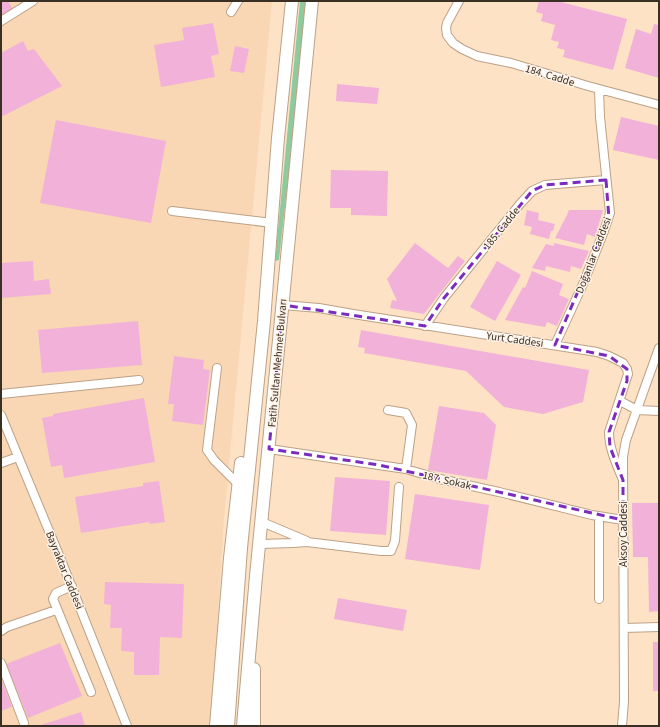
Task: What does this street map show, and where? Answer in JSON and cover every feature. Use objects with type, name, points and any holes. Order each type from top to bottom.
[{"type":"highway","name":"Fatih Sultan Mehmet Bulvarı","points":[[228,726],[240,554],[264,321],[278,138],[292,1]]},
{"type":"highway","name":"Fatih Sultan Mehmet Bulvarı","points":[[243,726],[256,576],[312,1]]},
{"type":"highway","points":[[216,726],[222,636],[238,484],[244,444],[254,412]]},
{"type":"highway","points":[[254,726],[256,576]]},
{"type":"street","points":[[1,21],[19,5],[33,1]]},
{"type":"street","points":[[231,12],[238,1]]},
{"type":"street","name":"184. Cadde","points":[[459,1],[447,22],[447,35],[453,43],[477,56],[512,63],[659,105]]},
{"type":"street","name":"Doğanlar Caddesi","points":[[555,345],[583,284],[609,218],[610,206],[600,117],[599,89]]},
{"type":"street","name":"185. Cadde","points":[[425,326],[444,298],[532,191],[545,185],[606,180]]},
{"type":"street","points":[[172,210],[272,223]]},
{"type":"street","name":"Yurt Caddesi","points":[[283,305],[319,308],[425,326],[597,352],[623,363],[628,374],[609,432],[610,447],[623,480]]},
{"type":"street","name":"Aksoy Caddesi","points":[[622,726],[624,701],[624,449],[659,348]]},
{"type":"street","points":[[217,368],[207,450],[214,460],[238,484]]},
{"type":"street","points":[[1,394],[139,380]]},
{"type":"street","points":[[620,401],[637,410],[659,411]]},
{"type":"street","points":[[388,410],[406,413],[412,425],[406,469]]},
{"type":"street","name":"Bayraktar Caddesi","points":[[1,414],[72,586],[127,726]]},
{"type":"street","name":"187. Sokak","points":[[269,449],[406,469],[440,479],[599,516],[623,520]]},
{"type":"street","points":[[1,463],[18,457]]},
{"type":"street","points":[[260,544],[293,544],[308,542],[391,551],[395,541],[399,487]]},
{"type":"street","points":[[599,516],[599,599]]},
{"type":"street","points":[[262,522],[308,542]]},
{"type":"street","points":[[72,586],[56,593],[53,599],[56,610],[91,692]]},
{"type":"street","points":[[1,631],[7,626],[56,610]]},
{"type":"street","points":[[624,628],[659,627]]},
{"type":"street","points":[[1,663],[24,722]]},
{"type":"highlighted area","points":[[606,180],[609,219],[555,345],[609,356],[627,369],[627,381],[609,432],[610,447],[623,480],[623,520],[379,465],[269,449],[283,305],[425,326],[444,298],[532,191],[545,185]]},
{"type":"shaded area","points":[[1,1],[272,1],[224,519],[211,726],[1,726]]},
{"type":"green space","points":[[300,1],[306,1],[279,260],[275,261]]},
{"type":"building","points":[[1,1],[8,1],[13,9],[1,17]]},
{"type":"building","points":[[539,1],[557,1],[627,19],[613,70],[563,57],[565,50],[557,48],[559,42],[551,40],[555,25],[541,21],[543,14],[536,12]]},
{"type":"building","points":[[213,23],[219,54],[211,56],[215,77],[161,87],[154,45],[184,40],[182,28]]},
{"type":"building","points":[[654,24],[659,25],[659,78],[625,68],[636,29],[651,34]]},
{"type":"building","points":[[23,41],[28,51],[34,49],[62,86],[1,117],[1,53]]},
{"type":"building","points":[[235,46],[249,49],[244,73],[230,71]]},
{"type":"building","points":[[337,84],[379,88],[377,104],[336,101]]},
{"type":"building","points":[[621,117],[659,126],[659,160],[613,150]]},
{"type":"building","points":[[56,120],[166,141],[151,223],[40,203]]},
{"type":"building","points":[[331,170],[388,171],[387,216],[351,215],[351,208],[330,208]]},
{"type":"building","points":[[527,210],[539,213],[538,220],[555,224],[549,239],[530,234],[532,227],[524,225]]},
{"type":"building","points":[[569,210],[603,210],[595,237],[587,234],[584,245],[555,238]]},
{"type":"building","points":[[415,243],[448,268],[458,256],[465,261],[424,314],[390,308],[392,300],[397,301],[387,279]]},
{"type":"building","points":[[554,243],[589,251],[581,269],[571,266],[570,272],[546,266],[545,271],[532,268],[546,244],[554,246]]},
{"type":"building","points":[[33,261],[34,281],[49,279],[51,294],[1,298],[1,263]]},
{"type":"building","points":[[497,261],[521,275],[495,321],[470,307]]},
{"type":"building","points":[[532,271],[563,284],[559,295],[569,299],[557,326],[547,322],[545,327],[505,320],[523,287],[525,288]]},
{"type":"building","points":[[138,321],[142,365],[42,373],[38,330]]},
{"type":"building","points":[[361,330],[589,370],[583,402],[543,414],[504,407],[466,371],[364,353],[365,348],[358,347]]},
{"type":"building","points":[[174,356],[204,360],[203,369],[210,370],[203,425],[172,421],[174,404],[168,404]]},
{"type":"building","points":[[144,398],[155,462],[64,478],[62,465],[51,467],[42,418],[53,416],[53,414]]},
{"type":"building","points":[[439,406],[484,413],[496,425],[487,480],[428,470]]},
{"type":"building","points":[[335,477],[390,481],[386,535],[330,531]]},
{"type":"building","points":[[159,481],[165,522],[150,524],[149,522],[81,533],[75,497],[143,486],[143,483]]},
{"type":"building","points":[[415,494],[489,505],[480,570],[405,559]]},
{"type":"building","points":[[632,503],[659,503],[659,611],[649,612],[648,557],[633,557]]},
{"type":"building","points":[[105,582],[184,584],[182,638],[160,637],[159,675],[134,675],[134,652],[121,651],[122,628],[110,628],[111,605],[104,604]]},
{"type":"building","points":[[338,598],[407,610],[403,631],[334,619]]},
{"type":"building","points":[[653,642],[659,642],[659,691],[653,691]]},
{"type":"building","points":[[60,643],[82,696],[28,718],[6,664]]},
{"type":"building","points":[[1,678],[12,707],[1,711]]},
{"type":"building","points":[[81,712],[85,726],[38,726]]}]
